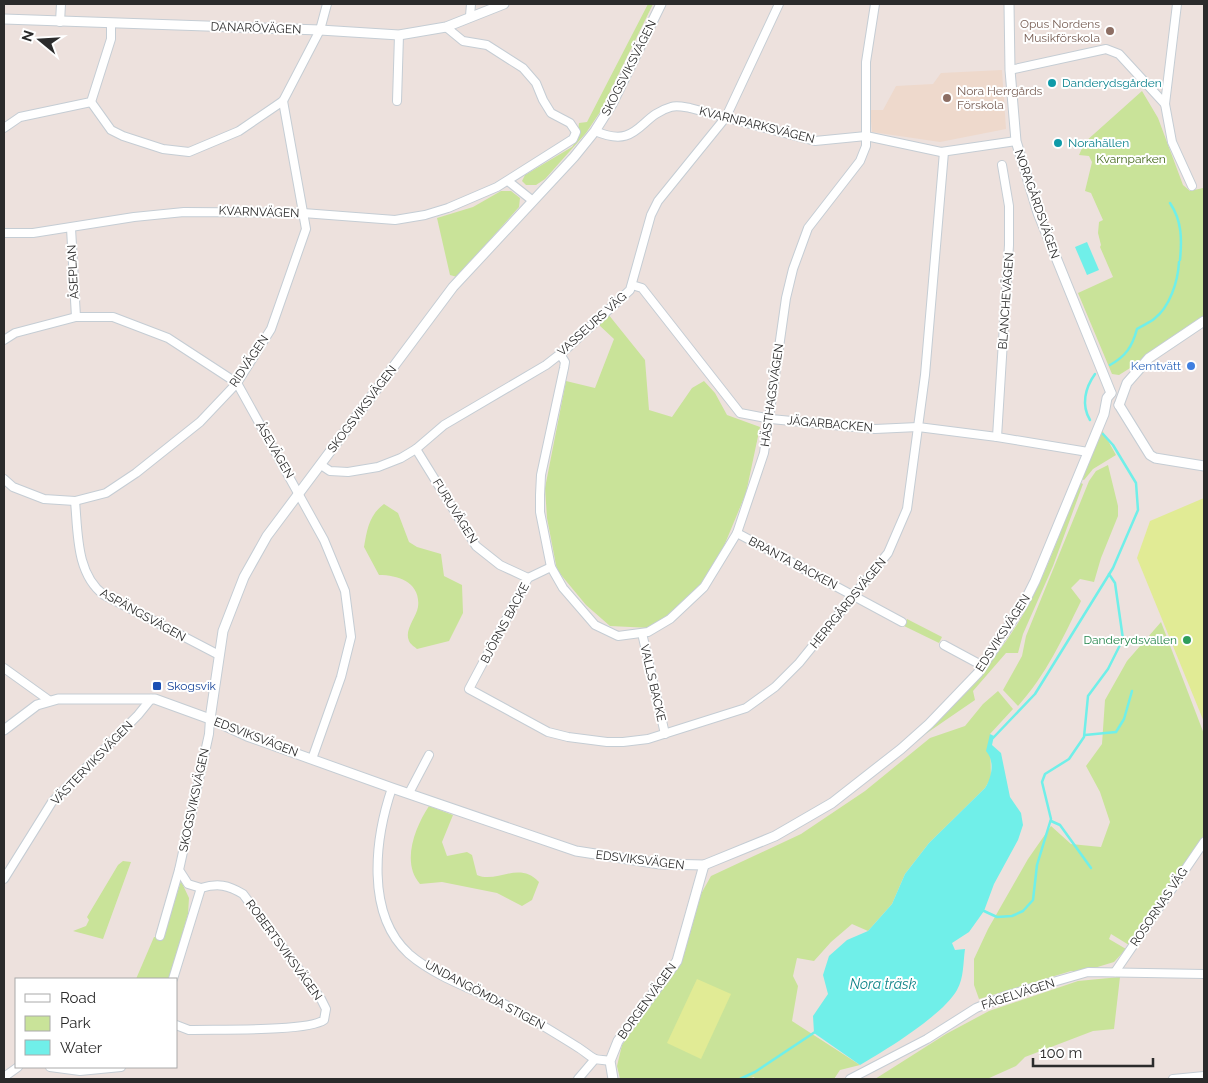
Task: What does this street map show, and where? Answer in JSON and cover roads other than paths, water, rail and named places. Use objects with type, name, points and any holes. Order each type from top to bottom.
[{"type":"street","points":[[60,22],[61,4]]},
{"type":"street","points":[[91,102],[112,130],[123,136],[162,149],[190,152],[239,131],[283,101],[320,30],[327,4]]},
{"type":"street","points":[[470,16],[471,4]]},
{"type":"street","name":"DANARÖVÄGEN","points":[[4,20],[320,30],[399,35],[446,27],[504,4]]},
{"type":"street","name":"SKOGSVIKSVÄGEN","points":[[160,936],[179,870],[209,734],[223,631],[244,577],[267,536],[453,287],[574,157],[595,131],[612,104],[661,4]]},
{"type":"street","name":"VASSEURS VÄG","points":[[321,465],[330,471],[339,472],[378,467],[416,448],[444,425],[535,372],[560,354],[632,285],[651,215],[658,201],[726,117],[778,4]]},
{"type":"street","name":"HÄSTHAGSVÄGEN","points":[[560,354],[565,362],[541,475],[540,495],[540,512],[551,567],[563,588],[595,625],[618,636],[642,633],[670,619],[691,601],[704,587],[737,533],[764,453],[771,419],[786,298],[800,249],[808,228],[860,161],[866,136],[866,62],[875,4]]},
{"type":"street","name":"NORAGÅRDSVÄGEN","points":[[1009,4],[1010,70],[1016,141],[1038,213],[1111,393]]},
{"type":"street","points":[[1178,4],[1165,104],[1172,142],[1192,186]]},
{"type":"street","points":[[91,102],[111,39],[111,23]]},
{"type":"street","name":"KVARNVÄGEN","points":[[4,234],[15,235],[134,217],[184,212],[303,213],[395,220],[448,208],[508,181],[568,144],[576,132],[570,122],[551,113],[542,100],[536,82],[523,68],[487,45],[463,41],[446,27]]},
{"type":"street","points":[[397,101],[399,35]]},
{"type":"street","points":[[1010,70],[1106,49],[1119,54],[1165,104]]},
{"type":"street","name":"RIDVÄGEN","points":[[4,479],[13,487],[44,499],[75,501],[106,493],[136,473],[200,422],[237,383],[271,329],[306,229],[283,101]]},
{"type":"street","points":[[4,128],[20,118],[91,102]]},
{"type":"street","name":"KVARNPARKSVÄGEN","points":[[595,131],[609,136],[627,135],[654,116],[673,106],[726,117],[815,141],[866,136],[944,152],[1016,141]]},
{"type":"street","name":"HERRGÅRDSVÄGEN","points":[[469,690],[548,732],[568,737],[607,742],[648,739],[746,708],[775,688],[801,661],[888,553],[903,521],[909,499],[925,375],[944,152]]},
{"type":"street","name":"BLANCHEVÄGEN","points":[[997,437],[1009,245],[1008,206],[1002,165]]},
{"type":"street","points":[[508,181],[533,201]]},
{"type":"street","name":"ÅSEPLAN","points":[[71,228],[76,317]]},
{"type":"street","name":"JÄGARBACKEN","points":[[632,285],[642,288],[740,413],[771,419],[875,429],[918,427],[997,437],[1088,452]]},
{"type":"street","name":"ÅSEVÄGEN","points":[[4,340],[15,334],[76,317],[113,317],[168,338],[237,383],[324,540],[345,591],[351,637],[341,676],[312,759]]},
{"type":"street","points":[[1204,321],[1149,358],[1127,383],[1120,401],[1112,407],[1108,403],[1107,398],[1111,393],[1116,392],[1120,401],[1150,455],[1162,460],[1204,466]]},
{"type":"street","name":"EDSVIKSVÄGEN","points":[[4,730],[37,705],[50,701],[90,698],[151,699],[210,719],[247,736],[392,788],[576,851],[660,864],[704,865],[775,836],[832,803],[878,768],[922,730],[983,666],[1025,601],[1035,581],[1108,403]]},
{"type":"street","name":"FURUVÄGEN","points":[[416,448],[476,546],[500,565],[528,578]]},
{"type":"street","name":"ASPÄNGSVÄGEN","points":[[75,501],[80,556],[95,588],[104,595],[219,655]]},
{"type":"street","name":"BRANTA BACKEN","points":[[737,533],[902,622]]},
{"type":"street","name":"BJÖRNS BACKE","points":[[469,690],[528,578],[551,567]]},
{"type":"street","name":"VALLS BACKE","points":[[642,633],[665,734]]},
{"type":"street","points":[[944,645],[983,666]]},
{"type":"street","points":[[4,668],[50,701]]},
{"type":"street","name":"VÄSTERVIKSVÄGEN","points":[[4,879],[52,802],[138,715],[151,699]]},
{"type":"street","points":[[409,793],[429,755]]},
{"type":"street","name":"UNDANGÖMDA STIGEN","points":[[392,788],[377,845],[377,867],[383,911],[388,926],[399,942],[410,954],[445,976],[520,1012],[595,1059],[610,1060]]},
{"type":"street","name":"ROSORNAS VÄG","points":[[1115,972],[1204,842]]},
{"type":"street","name":"BORGENVÄGEN","points":[[610,1060],[618,1041],[677,961],[704,865]]},
{"type":"street","points":[[173,978],[201,888],[188,884],[179,870]]},
{"type":"street","name":"ROBERTSVIKSVÄGEN","points":[[178,1026],[189,1030],[318,1024],[324,1020],[326,1009],[321,999],[243,894],[216,883],[201,888]]},
{"type":"street","name":"FÅGELVÄGEN","points":[[850,1079],[927,1039],[976,1008],[1008,996],[1088,972],[1204,974]]},
{"type":"street","points":[[578,1079],[595,1059]]},
{"type":"street","points":[[610,1060],[613,1079]]},
{"type":"street","points":[[4,1076],[16,1068]]},
{"type":"street","points":[[58,1068],[80,1071],[111,1068]]},
{"type":"street","points":[[1174,1079],[1204,1076]]},
{"type":"water","points":[[1087,242],[1099,270],[1087,275],[1075,247]]},
{"type":"water","name":"Nora träsk","points":[[990,734],[994,736],[992,745],[1001,753],[1010,797],[1021,813],[1023,825],[1018,840],[994,884],[984,911],[969,932],[952,943],[955,950],[965,949],[962,975],[957,990],[950,1000],[927,1021],[860,1065],[814,1033],[813,1016],[828,994],[823,975],[829,956],[847,940],[868,931],[892,904],[905,874],[929,843],[985,788],[992,769],[991,759],[986,751]]},
{"type":"waterway","points":[[1170,203],[1179,223],[1180,260]]},
{"type":"waterway","points":[[1110,365],[1128,350],[1137,329],[1154,319],[1165,308],[1175,285],[1179,262]]},
{"type":"waterway","points":[[1090,420],[1087,414],[1085,397],[1095,374]]},
{"type":"waterway","points":[[993,738],[1035,694],[1113,568],[1138,510],[1136,483],[1113,445],[1103,434]]},
{"type":"waterway","points":[[984,911],[997,917],[1012,916],[1023,911],[1033,900],[1037,865],[1051,819],[1042,782],[1045,774],[1069,759],[1084,737],[1088,696],[1108,669],[1123,639],[1115,583],[1109,574]]},
{"type":"waterway","points":[[1085,735],[1116,732],[1124,719],[1132,691]]},
{"type":"waterway","points":[[1051,821],[1060,825],[1091,868]]},
{"type":"waterway","points":[[740,1079],[755,1072],[815,1032]]},
{"type":"place","name":"Opus Nordens Musikförskola","points":[[1110,31]]},
{"type":"place","name":"Danderydsgården","points":[[1052,83]]},
{"type":"place","name":"Nora Herrgårds Förskola","points":[[947,98]]},
{"type":"place","name":"Norahällen","points":[[1058,143]]},
{"type":"place","name":"Kemtvätt","points":[[1191,366]]},
{"type":"place","name":"Danderydsvallen","points":[[1187,640]]},
{"type":"place","name":"Skogsvik","points":[[157,686]]},
{"type":"park label","name":"Kvarnparken","points":[[1131,159]]}]
